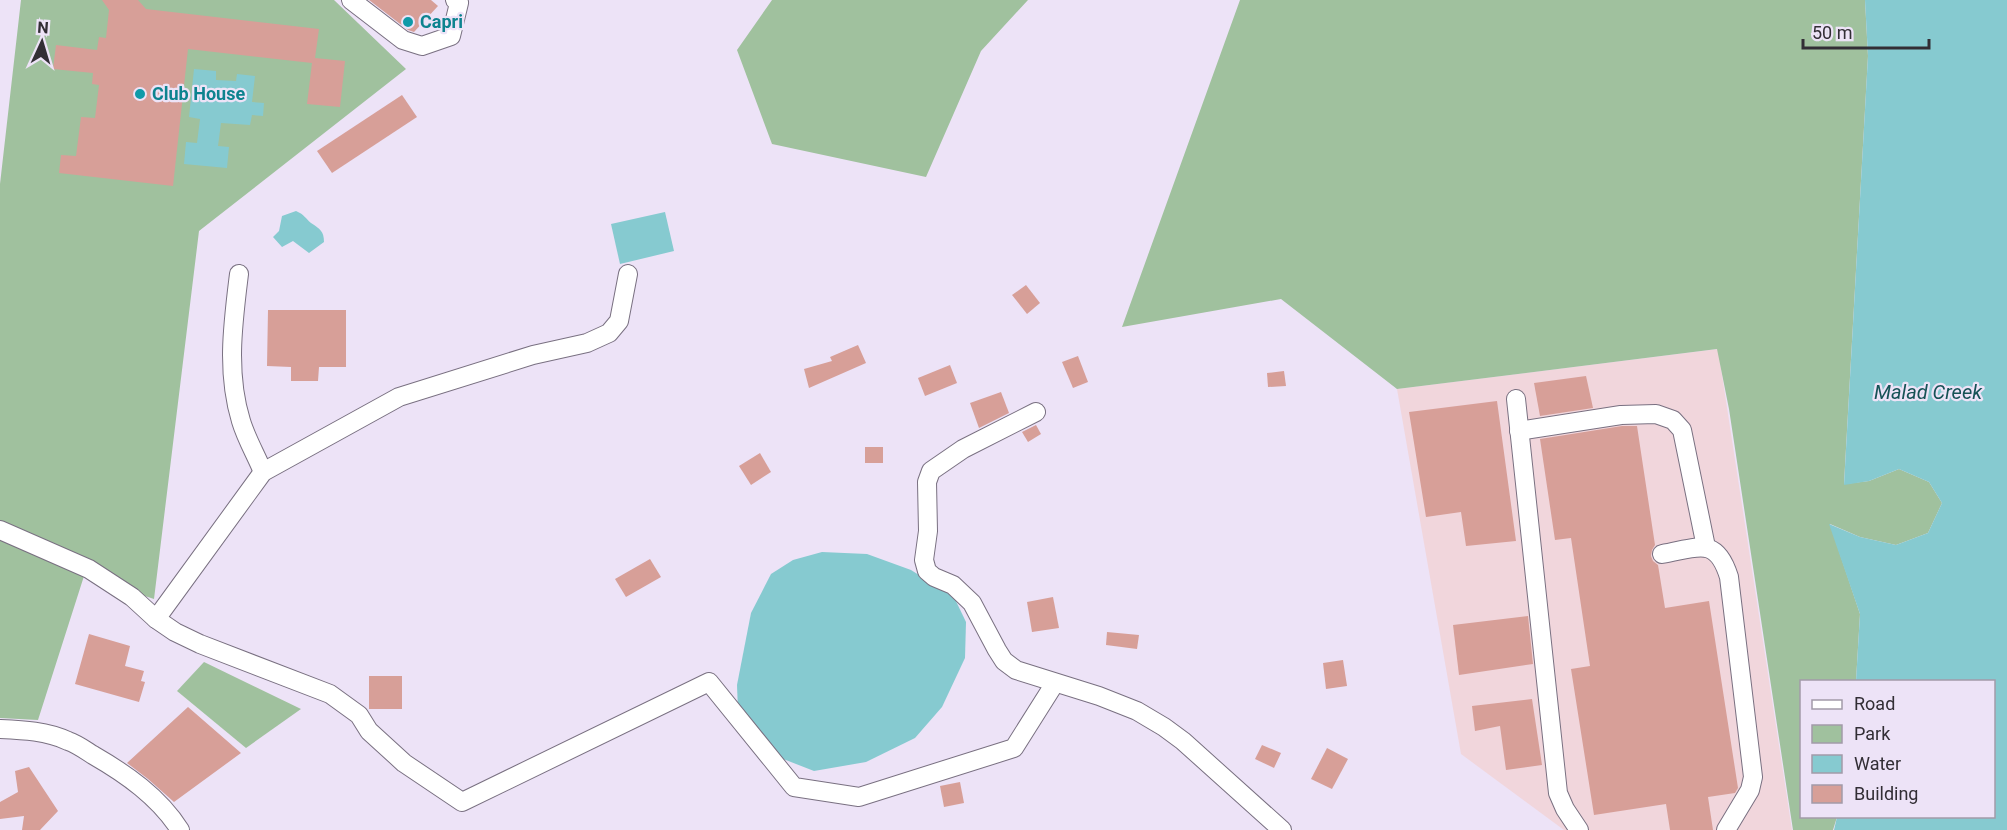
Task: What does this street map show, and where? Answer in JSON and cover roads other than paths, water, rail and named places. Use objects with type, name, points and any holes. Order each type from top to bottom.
[{"type":"street","points":[[351,0],[403,40],[422,46],[451,36],[459,3],[455,0]]},
{"type":"street","points":[[240,274],[231,338],[232,377],[241,421],[263,472]]},
{"type":"street","points":[[156,619],[263,472],[399,397],[533,355],[587,343],[609,333],[620,321],[627,274]]},
{"type":"street","points":[[1516,399],[1558,793],[1579,830]]},
{"type":"street","points":[[1036,412],[963,449],[931,471],[927,482],[928,531],[924,560],[927,571],[934,578],[953,585],[972,603],[1004,661],[1016,670],[1082,690],[1137,711],[1164,727],[1183,741],[1282,830]]},
{"type":"street","points":[[1519,431],[1621,415],[1656,414],[1673,420],[1682,430],[1706,547]]},
{"type":"street","points":[[0,530],[89,569],[132,597],[156,619],[175,632],[200,644],[330,694],[359,715],[369,730],[404,763],[462,802],[710,682],[794,787],[859,797],[1014,748],[1056,683]]},
{"type":"street","points":[[1662,554],[1706,547],[1724,560],[1729,577],[1753,777],[1750,790],[1726,830]]},
{"type":"street","points":[[0,729],[39,732],[69,741],[120,770],[157,801],[180,830]]},
{"type":"water","name":"Malad Creek","points":[[1865,0],[2007,0],[2007,830],[1834,830],[1837,818],[1995,818],[1995,680],[1856,680],[1860,614],[1829,524],[1860,537],[1896,545],[1928,533],[1942,503],[1929,482],[1899,469],[1869,481],[1844,485],[1868,56]]},
{"type":"water","points":[[194,69],[216,71],[216,80],[236,81],[237,74],[255,76],[252,102],[264,103],[263,116],[252,115],[250,125],[221,123],[218,146],[229,147],[227,168],[184,164],[186,142],[197,143],[200,119],[189,117]]},
{"type":"water","points":[[296,211],[319,229],[323,235],[324,242],[309,253],[293,241],[282,247],[273,237],[279,231],[282,216]]},
{"type":"water","points":[[665,212],[674,251],[620,264],[611,224]]},
{"type":"water","points":[[822,552],[867,554],[911,570],[954,597],[966,622],[965,658],[942,707],[915,738],[866,762],[814,771],[773,755],[738,711],[737,685],[751,613],[771,574],[793,560]]},
{"type":"place","name":"Capri","points":[[408,22]]},
{"type":"place","name":"Club House","points":[[140,94]]}]
